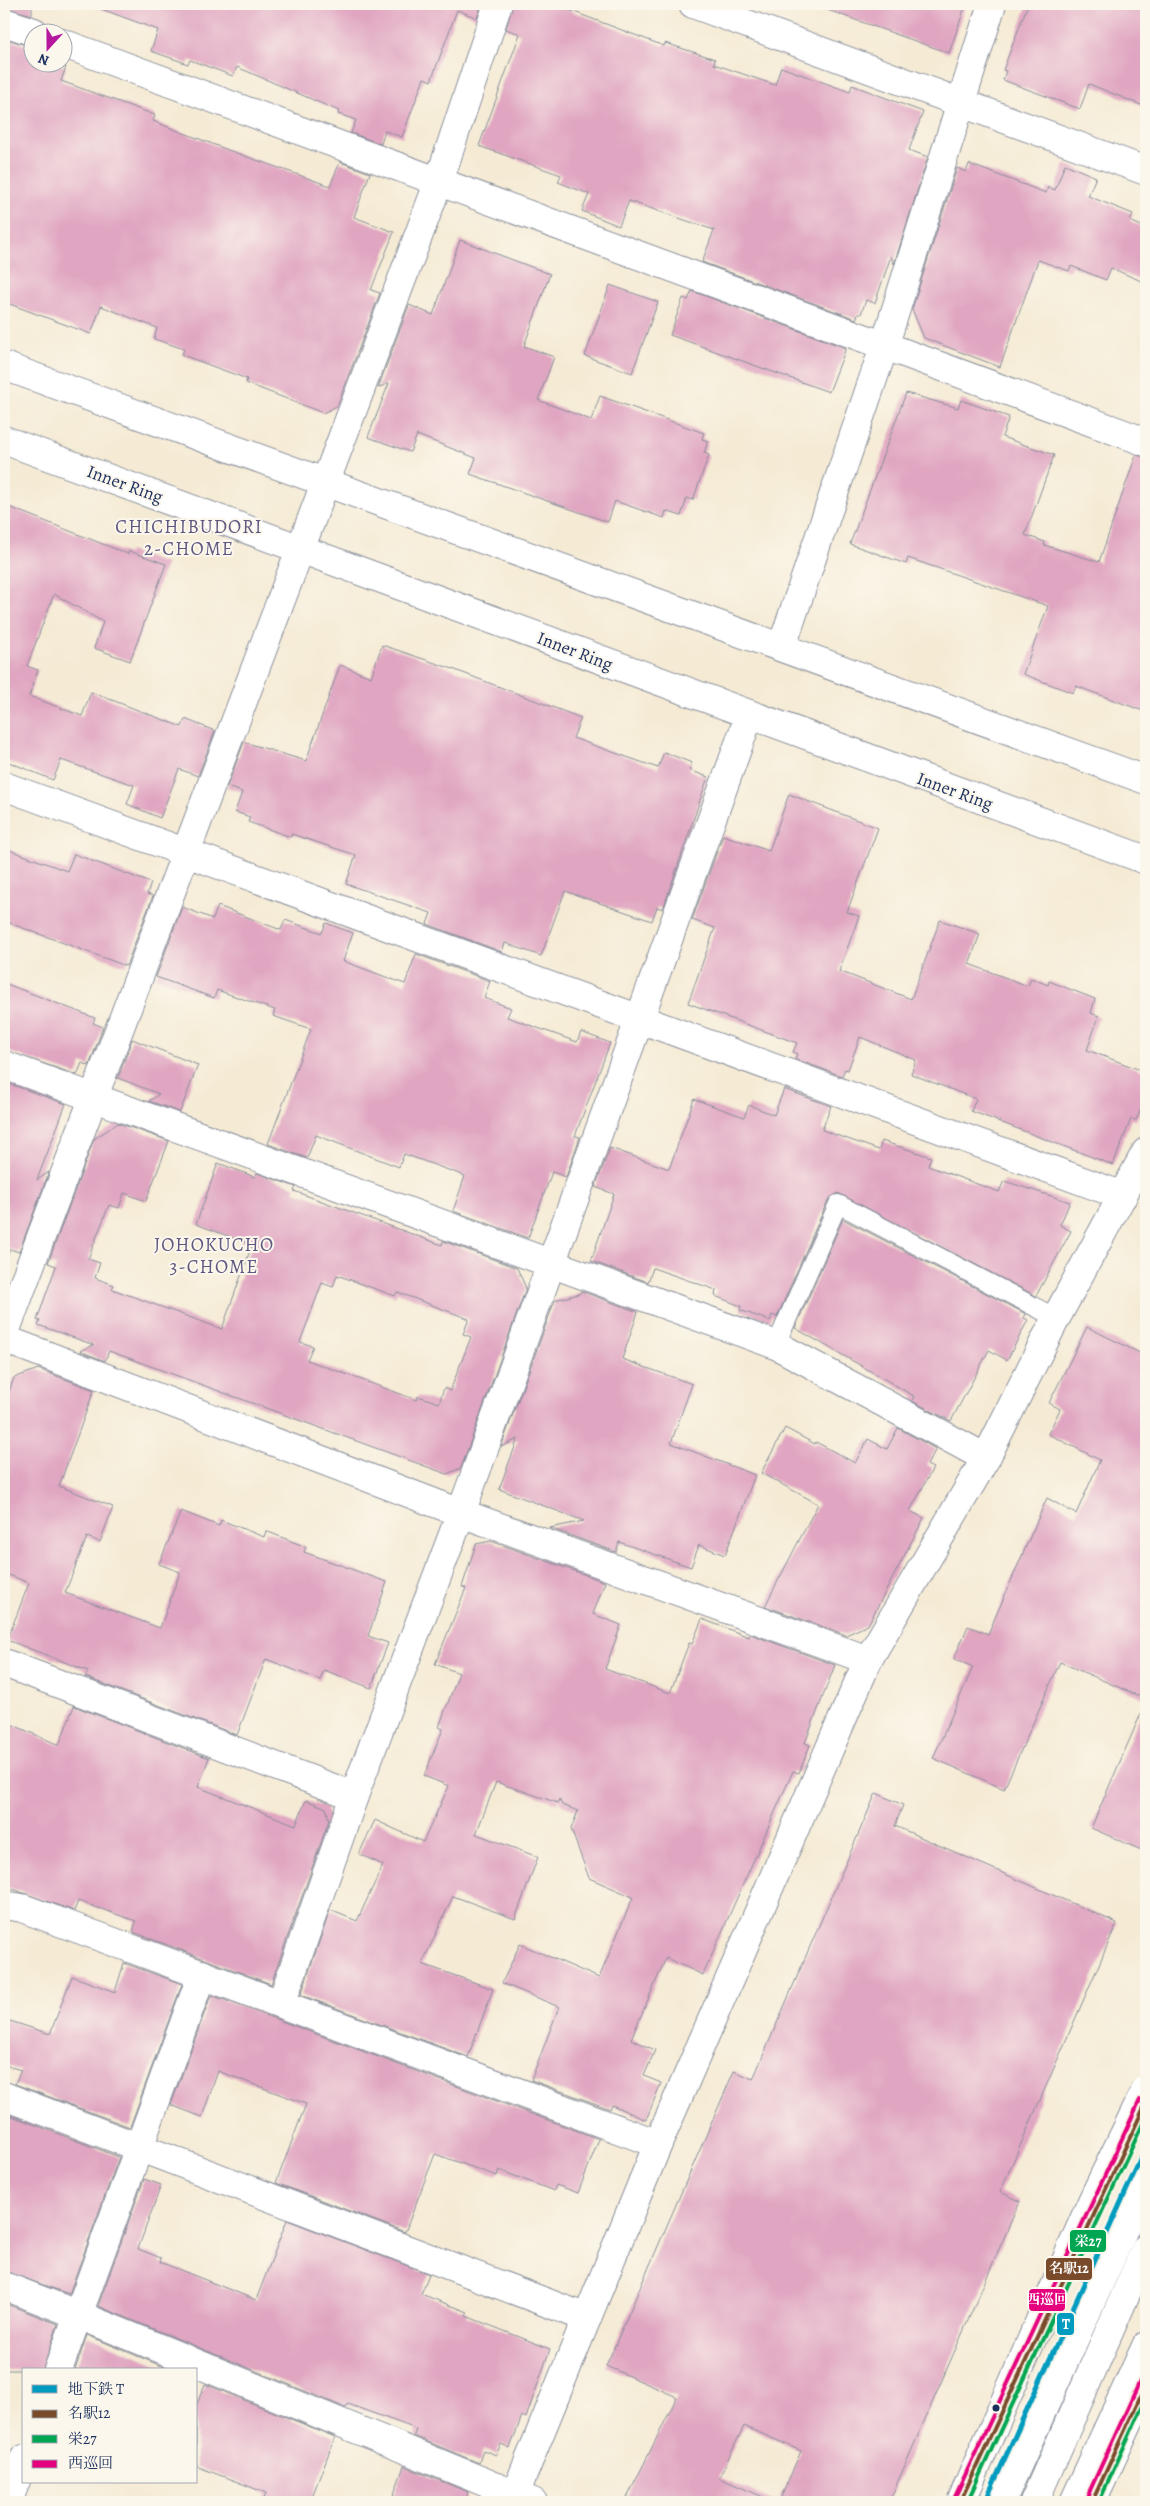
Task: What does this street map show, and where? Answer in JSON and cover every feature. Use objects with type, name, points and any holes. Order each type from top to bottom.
[{"type":"main road","points":[[4,1335],[439,181],[498,4]]},
{"type":"main road","points":[[693,4],[1146,171]]},
{"type":"main road","points":[[782,646],[884,347],[992,4]]},
{"type":"main road","points":[[4,22],[22,28]]},
{"type":"main road","points":[[72,47],[1146,442]]},
{"type":"main road","points":[[4,366],[325,485],[782,646],[1146,780]]},
{"type":"main road","name":"Inner Ring","points":[[4,440],[301,548],[749,716],[1146,860]]},
{"type":"main road","points":[[281,2004],[354,1796],[461,1512],[749,716]]},
{"type":"main road","points":[[4,786],[1123,1196]]},
{"type":"main road","points":[[4,1065],[550,1265],[776,1345],[986,1458]]},
{"type":"main road","points":[[4,2286],[79,2315],[520,2499],[587,2318],[658,2144],[868,1660],[986,1458],[1056,1318],[1146,1152]]},
{"type":"main road","points":[[4,1339],[461,1512],[868,1660]]},
{"type":"main road","points":[[4,1663],[354,1796]]},
{"type":"main road","points":[[4,1905],[22,1908],[658,2144]]},
{"type":"main road","points":[[59,2368],[202,1974]]},
{"type":"main road","points":[[960,2502],[1092,2201],[1146,2089]]},
{"type":"main road","points":[[4,2096],[587,2318]]},
{"type":"main road","points":[[960,2502],[1146,2103]]},
{"type":"main road","points":[[1001,2502],[1146,2180]]},
{"type":"main road","points":[[1034,2502],[1146,2248]]},
{"type":"main road","points":[[1074,2502],[1146,2346]]},
{"type":"main road","points":[[1092,2502],[1146,2384]]},
{"type":"main road","points":[[12,2498],[22,2466]]},
{"type":"lane","points":[[776,1345],[838,1204],[1056,1318]]},
{"type":"building","points":[[4,4],[32,4],[32,15],[4,7]]},
{"type":"building","points":[[97,4],[482,4],[477,18],[457,10],[431,81],[424,78],[402,137],[385,131],[381,144],[351,133],[356,120],[338,114],[339,111],[237,67],[233,76],[190,60],[188,64],[151,51],[158,30],[96,7]]},
{"type":"building","points":[[513,4],[553,4],[664,46],[665,43],[715,59],[714,64],[775,85],[781,67],[850,92],[852,85],[923,112],[909,150],[928,157],[894,264],[891,256],[875,303],[866,300],[861,314],[858,314],[856,319],[702,262],[714,230],[629,201],[619,226],[582,211],[589,194],[558,182],[561,175],[479,146],[520,34],[506,29]]},
{"type":"building","points":[[823,4],[966,4],[949,53],[822,8]]},
{"type":"building","points":[[1028,4],[1146,4],[1146,107],[1089,84],[1080,109],[1003,80],[1006,71],[1003,70]]},
{"type":"building","points":[[4,38],[22,44],[22,72],[64,72],[61,81],[155,115],[153,121],[228,150],[330,186],[340,162],[370,173],[354,217],[394,232],[371,290],[380,293],[337,406],[323,413],[246,383],[247,379],[182,355],[184,349],[154,339],[157,328],[101,306],[91,334],[4,302]]},
{"type":"building","points":[[969,164],[1046,193],[1048,187],[1055,190],[1065,164],[1096,177],[1088,196],[1133,214],[1130,221],[1146,228],[1146,283],[1111,268],[1106,280],[1071,266],[1069,271],[1038,260],[1000,367],[924,338],[912,309],[957,168],[966,172]]},
{"type":"building","points":[[460,240],[550,274],[524,346],[554,357],[538,400],[591,420],[600,396],[704,433],[702,439],[708,441],[704,453],[709,455],[693,500],[687,498],[681,516],[666,511],[664,518],[615,501],[608,522],[470,474],[476,458],[417,435],[410,452],[368,437],[389,383],[378,388],[409,305],[433,315]]},
{"type":"building","points":[[610,285],[658,302],[632,373],[585,356]]},
{"type":"building","points":[[692,291],[846,348],[829,392],[670,335],[683,298],[688,300]]},
{"type":"building","points":[[906,393],[958,408],[961,400],[1009,417],[1002,437],[1054,455],[1025,535],[1045,542],[1044,545],[1099,562],[1136,455],[1146,457],[1146,712],[1076,686],[1073,693],[1023,674],[1048,606],[908,558],[906,564],[850,544]]},
{"type":"building","points":[[4,505],[128,554],[129,551],[166,564],[130,661],[94,648],[103,622],[54,594],[27,666],[38,670],[29,696],[82,716],[91,692],[182,727],[185,719],[215,731],[198,776],[179,769],[160,818],[127,804],[134,785],[61,760],[53,780],[4,760]]},
{"type":"building","points":[[382,645],[450,668],[581,718],[573,738],[658,768],[664,752],[692,763],[689,770],[708,777],[663,909],[657,907],[652,921],[565,891],[541,956],[505,943],[502,952],[427,924],[431,913],[346,884],[356,855],[291,834],[291,837],[248,822],[250,817],[235,812],[242,792],[227,787],[244,742],[306,761],[340,665],[371,677]]},
{"type":"building","points":[[789,794],[878,828],[847,912],[859,916],[839,971],[911,999],[940,920],[980,934],[969,964],[1028,986],[1031,978],[1048,985],[1049,981],[1095,999],[1091,1013],[1099,1016],[1087,1050],[1146,1072],[1146,1099],[1136,1120],[1131,1119],[1113,1165],[971,1111],[976,1099],[911,1074],[916,1060],[860,1037],[848,1070],[845,1069],[842,1076],[795,1059],[797,1054],[793,1052],[797,1043],[688,1003],[715,928],[692,920],[723,835],[769,851]]},
{"type":"building","points":[[4,848],[67,871],[74,854],[151,883],[147,894],[153,896],[126,966],[4,921]]},
{"type":"building","points":[[218,906],[281,930],[285,920],[322,933],[326,923],[353,933],[343,961],[405,984],[416,954],[490,981],[484,998],[511,1008],[507,1017],[577,1042],[581,1032],[610,1043],[575,1136],[580,1137],[566,1177],[552,1172],[528,1238],[453,1211],[465,1176],[404,1154],[399,1167],[316,1135],[307,1158],[268,1144],[311,1029],[273,1016],[275,1010],[217,990],[214,998],[156,977],[182,907],[213,919]]},
{"type":"building","points":[[4,983],[95,1018],[93,1023],[103,1027],[89,1066],[82,1063],[77,1075],[4,1050]]},
{"type":"building","points":[[132,1039],[198,1065],[180,1112],[149,1101],[159,1094],[118,1078]]},
{"type":"building","points":[[4,1082],[66,1104],[37,1180],[49,1172],[19,1252],[10,1249],[6,1260],[4,1259]]},
{"type":"building","points":[[784,1089],[831,1106],[822,1130],[879,1150],[882,1141],[931,1157],[928,1166],[999,1192],[1004,1181],[1070,1202],[1060,1225],[1071,1231],[1036,1296],[838,1193],[828,1200],[777,1317],[772,1315],[770,1321],[740,1310],[741,1306],[715,1296],[716,1290],[653,1268],[648,1282],[591,1261],[614,1194],[595,1187],[610,1148],[669,1169],[694,1099],[744,1117],[749,1105],[774,1115]]},
{"type":"building","points":[[118,1123],[169,1141],[146,1201],[124,1193],[119,1208],[109,1205],[88,1259],[100,1263],[95,1278],[114,1285],[112,1289],[222,1329],[252,1245],[196,1224],[218,1163],[255,1177],[257,1173],[296,1187],[294,1191],[442,1245],[443,1241],[517,1268],[526,1288],[461,1468],[447,1474],[109,1351],[105,1361],[80,1351],[94,1345],[38,1325],[40,1321],[37,1320],[56,1266],[48,1263],[94,1139]],"holes":[[[337,1275],[395,1296],[397,1292],[469,1319],[463,1334],[471,1337],[450,1391],[444,1388],[439,1403],[418,1396],[417,1400],[307,1360],[313,1346],[300,1342],[322,1283],[333,1287]]]},
{"type":"building","points":[[843,1219],[1026,1314],[1024,1318],[1028,1320],[1007,1360],[989,1350],[951,1421],[912,1401],[914,1396],[795,1328]]},
{"type":"building","points":[[581,1291],[638,1312],[622,1359],[692,1384],[671,1443],[755,1475],[725,1555],[699,1545],[691,1567],[619,1542],[616,1552],[550,1528],[584,1521],[499,1489],[518,1439],[501,1447],[555,1300],[579,1294]]},
{"type":"building","points":[[1087,1327],[1146,1356],[1146,1699],[1060,1662],[1004,1789],[933,1758],[973,1667],[954,1659],[968,1626],[988,1634],[1047,1498],[1076,1514],[1100,1460],[1048,1434],[1060,1409],[1049,1403]]},
{"type":"building","points":[[38,1369],[94,1390],[59,1486],[113,1507],[100,1542],[87,1537],[65,1593],[160,1628],[180,1572],[159,1564],[181,1511],[219,1526],[221,1520],[264,1537],[266,1531],[306,1547],[304,1552],[387,1582],[368,1636],[388,1643],[371,1688],[324,1670],[320,1680],[266,1659],[237,1735],[85,1677],[88,1671],[7,1640],[29,1583],[4,1573],[4,1405],[14,1378]]},
{"type":"building","points":[[785,1428],[855,1463],[868,1439],[887,1449],[898,1428],[936,1449],[927,1465],[933,1468],[910,1511],[924,1518],[868,1625],[846,1635],[765,1606],[818,1504],[761,1473]]},
{"type":"building","points":[[491,1541],[605,1582],[593,1614],[621,1625],[605,1669],[670,1693],[689,1643],[692,1644],[702,1619],[749,1637],[750,1634],[835,1665],[805,1743],[810,1745],[799,1773],[793,1771],[703,1975],[666,1958],[631,2039],[655,2050],[644,2076],[661,2083],[646,2120],[612,2105],[610,2109],[531,2080],[559,2007],[502,1983],[520,1944],[599,1978],[633,1897],[589,1878],[571,1829],[578,1811],[562,1805],[559,1799],[558,1803],[496,1782],[476,1834],[538,1857],[515,1919],[453,1896],[422,1964],[493,1989],[468,2057],[301,1995],[330,1910],[357,1921],[383,1865],[359,1854],[375,1820],[423,1842],[449,1786],[424,1776],[443,1729],[439,1727],[459,1673],[435,1664],[466,1588],[462,1587],[476,1544]]},
{"type":"building","points":[[1146,1702],[1146,1852],[1091,1828]]},
{"type":"building","points":[[74,1706],[209,1758],[198,1787],[296,1825],[306,1800],[326,1808],[329,1820],[271,1984],[133,1932],[136,1921],[78,1901],[74,1911],[4,1886],[4,1721],[59,1745]]},
{"type":"building","points":[[876,1793],[903,1805],[895,1826],[1117,1923],[1000,2192],[1020,2201],[889,2502],[779,2502],[801,2451],[744,2426],[719,2478],[775,2502],[625,2502],[677,2397],[606,2366],[734,2071],[753,2079]]},
{"type":"building","points":[[124,1963],[182,1984],[130,2127],[15,2084],[21,2070],[4,2065],[4,2019],[50,2034],[72,1976],[115,1992]]},
{"type":"building","points":[[211,1995],[599,2139],[578,2193],[556,2185],[554,2191],[499,2170],[497,2176],[435,2154],[405,2232],[276,2183],[306,2104],[218,2071],[202,2117],[171,2105]]},
{"type":"building","points":[[4,2113],[119,2157],[69,2294],[4,2271]]},
{"type":"building","points":[[144,2179],[161,2185],[138,2249],[161,2258],[160,2262],[256,2300],[287,2220],[429,2274],[421,2294],[468,2312],[466,2316],[550,2349],[526,2418],[522,2416],[510,2448],[501,2444],[496,2455],[483,2450],[479,2463],[414,2436],[416,2429],[348,2404],[346,2408],[98,2306]]},
{"type":"building","points":[[4,2303],[58,2324],[44,2368],[4,2370]]},
{"type":"building","points":[[87,2335],[166,2368],[76,2368]]},
{"type":"building","points":[[205,2384],[335,2437],[310,2502],[263,2502],[266,2493],[198,2467],[198,2401]]},
{"type":"building","points":[[404,2466],[468,2492],[465,2502],[391,2502]]},
{"type":"metro line","name":"T","points":[[985,2502],[1146,2147]]},
{"type":"transit line","name":"西巡回","points":[[954,2499],[1140,2100]]},
{"type":"transit line","name":"名駅12","points":[[960,2502],[1146,2103]]},
{"type":"transit line","name":"栄27","points":[[967,2502],[1146,2117]]},
{"type":"transit line","name":"西巡回","points":[[1086,2499],[1140,2381]]},
{"type":"transit line","name":"名駅12","points":[[1092,2502],[1146,2384]]},
{"type":"transit line","name":"栄27","points":[[1099,2502],[1146,2398]]},
{"type":"district","name":"CHICHIBUDORI 2-CHOME","points":[[189,537]]},
{"type":"district","name":"JOHOKUCHO 3-CHOME","points":[[214,1255]]}]
